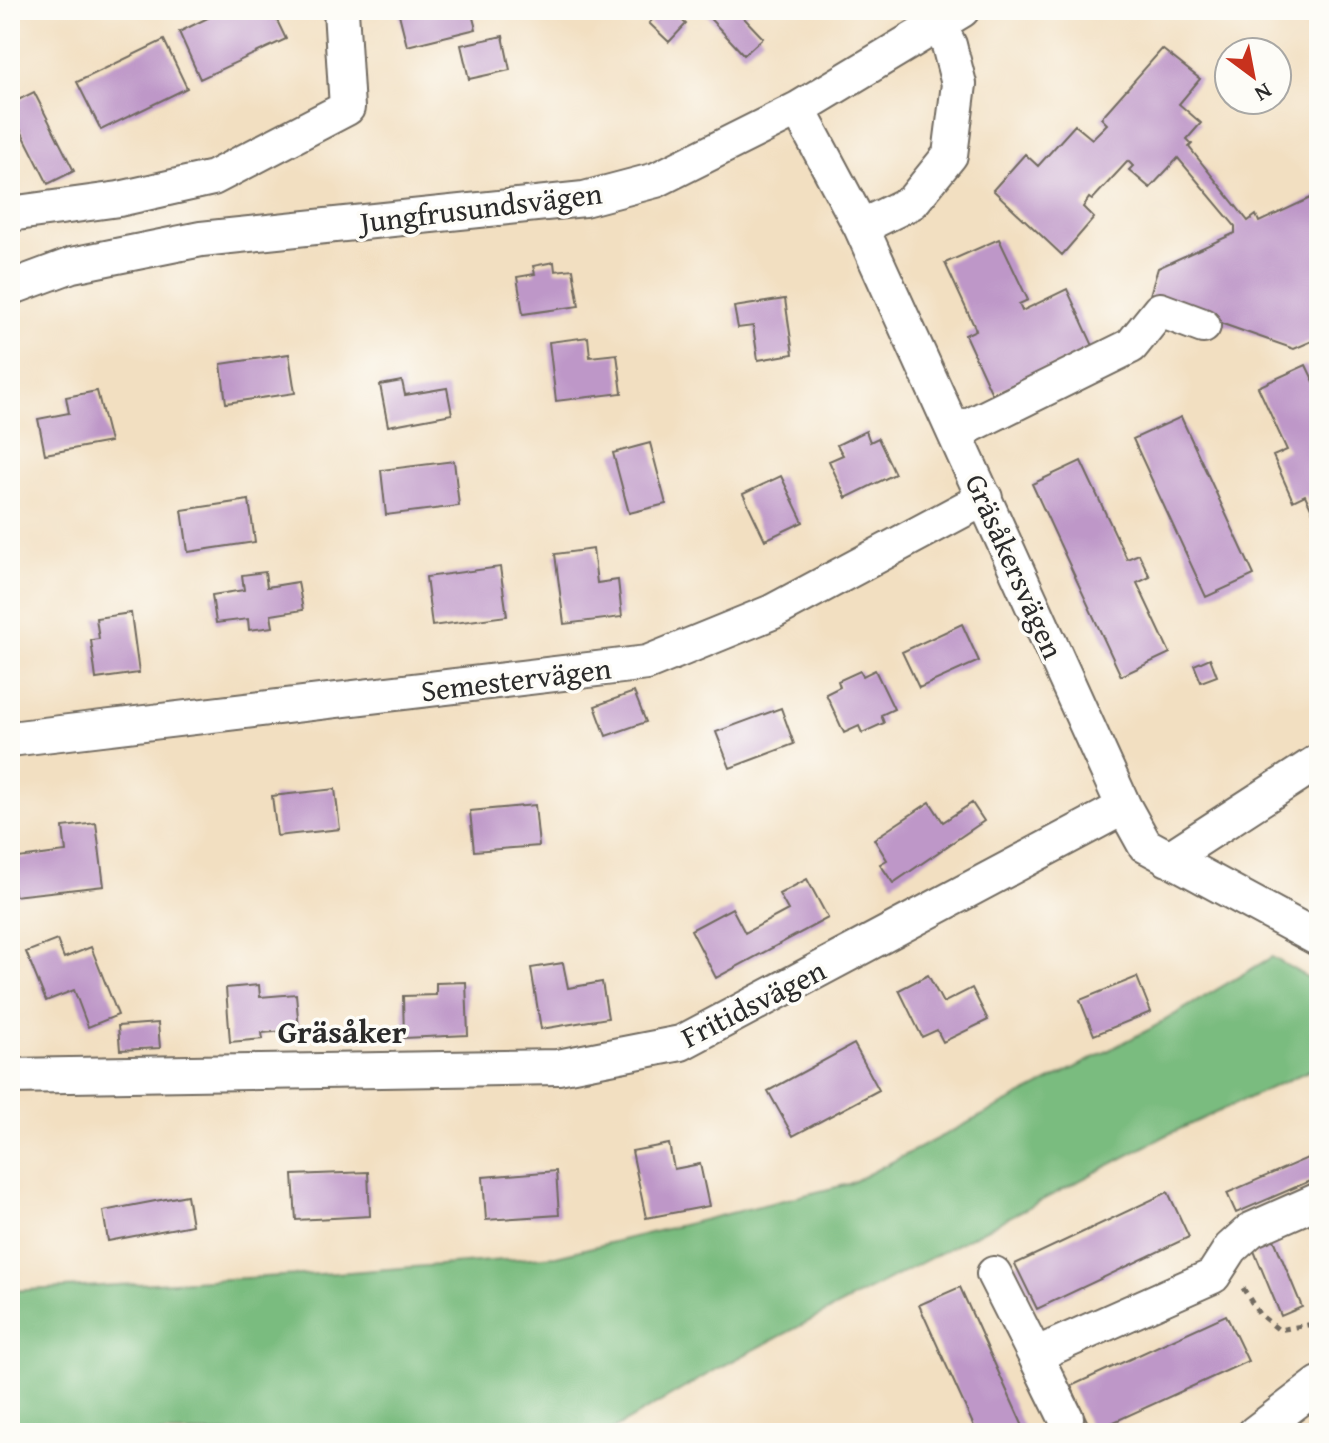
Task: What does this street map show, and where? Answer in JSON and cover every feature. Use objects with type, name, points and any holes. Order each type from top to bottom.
[{"type":"street","points":[[10,214],[119,199],[213,178],[347,108],[341,10]]},
{"type":"street","points":[[861,227],[912,202],[950,155],[959,84],[949,45],[950,17]]},
{"type":"street","name":"Jungfrusundsvägen","points":[[10,288],[72,265],[201,239],[584,199],[656,180],[798,109],[950,17]]},
{"type":"street","name":"Gräsåkersvägen","points":[[798,109],[861,227],[1124,807],[1145,845],[1319,939]]},
{"type":"street","points":[[955,433],[1131,346],[1160,310],[1203,326]]},
{"type":"street","name":"Semestervägen","points":[[10,739],[647,663],[772,612],[985,498]]},
{"type":"street","points":[[1168,859],[1319,761]]},
{"type":"street","name":"Fritidsvägen","points":[[10,1076],[558,1067],[681,1043],[1124,807]]},
{"type":"street","points":[[1035,1355],[1213,1276],[1231,1248],[1251,1230],[1319,1200]]},
{"type":"street","points":[[994,1274],[1066,1418]]},
{"type":"street","points":[[1255,1433],[1319,1384]]},
{"type":"path","points":[[1213,1276],[1241,1284],[1259,1314],[1279,1330],[1319,1323]]},
{"type":"green space","points":[[1272,957],[1319,984],[1319,1066],[1171,1133],[717,1369],[607,1433],[10,1433],[10,1291],[337,1273],[556,1256],[849,1184],[1150,1029]]},
{"type":"building","points":[[224,10],[272,10],[286,39],[200,79],[179,32]]},
{"type":"building","points":[[398,10],[471,10],[476,29],[407,46]]},
{"type":"building","points":[[662,10],[671,10],[686,24],[669,42],[649,23]]},
{"type":"building","points":[[702,10],[751,10],[743,17],[763,38],[744,55]]},
{"type":"building","points":[[503,36],[510,70],[469,79],[461,45]]},
{"type":"building","points":[[164,40],[187,88],[101,130],[77,82]]},
{"type":"building","points":[[1162,49],[1200,79],[1179,104],[1201,123],[1187,139],[1192,144],[1189,147],[1248,221],[1256,215],[1259,222],[1319,194],[1319,338],[1294,349],[1149,298],[1158,268],[1235,233],[1235,226],[1178,158],[1150,188],[1129,170],[1133,166],[1128,161],[1092,200],[1089,198],[1083,207],[1094,218],[1062,255],[993,190],[1025,154],[1038,166],[1075,125],[1092,139],[1107,124],[1101,118]]},
{"type":"building","points":[[34,92],[74,171],[48,184],[10,109],[10,104]]},
{"type":"building","points":[[999,239],[1028,300],[1019,304],[1022,311],[1067,289],[1094,348],[992,394],[965,335],[976,330],[945,263]]},
{"type":"building","points":[[554,262],[555,271],[573,269],[579,306],[523,314],[517,277],[535,274],[533,266]]},
{"type":"building","points":[[785,299],[793,354],[758,360],[753,326],[738,328],[734,307]]},
{"type":"building","points":[[588,337],[590,357],[617,354],[622,393],[556,401],[549,342]]},
{"type":"building","points":[[289,354],[295,393],[226,403],[221,364]]},
{"type":"building","points":[[1306,365],[1319,392],[1319,525],[1305,495],[1293,501],[1273,456],[1287,450],[1258,387]]},
{"type":"building","points":[[402,381],[405,395],[447,388],[452,414],[388,426],[380,385]]},
{"type":"building","points":[[97,391],[110,442],[45,454],[38,419],[69,413],[66,397]]},
{"type":"building","points":[[1181,417],[1254,575],[1206,597],[1133,439]]},
{"type":"building","points":[[866,431],[870,442],[878,438],[895,474],[846,498],[829,461],[843,455],[837,445]]},
{"type":"building","points":[[650,443],[666,504],[629,513],[613,453]]},
{"type":"building","points":[[454,461],[459,506],[386,515],[381,470]]},
{"type":"building","points":[[1081,461],[1127,559],[1139,554],[1150,577],[1137,583],[1170,653],[1121,676],[1032,484]]},
{"type":"building","points":[[781,476],[803,522],[765,540],[743,494]]},
{"type":"building","points":[[249,500],[255,542],[188,552],[182,510]]},
{"type":"building","points":[[593,549],[597,583],[618,580],[622,617],[564,624],[555,554]]},
{"type":"building","points":[[500,567],[507,616],[432,626],[426,577]]},
{"type":"building","points":[[265,572],[267,587],[298,582],[303,610],[271,615],[273,627],[249,630],[248,619],[216,623],[212,595],[244,590],[242,575]]},
{"type":"building","points":[[131,613],[139,673],[96,679],[91,640],[99,639],[96,618]]},
{"type":"building","points":[[962,624],[979,661],[919,688],[902,652]]},
{"type":"building","points":[[1210,658],[1217,676],[1201,682],[1194,665]]},
{"type":"building","points":[[875,670],[894,709],[881,715],[884,723],[862,733],[859,726],[844,733],[826,694],[840,687],[838,681],[860,671],[863,676]]},
{"type":"building","points":[[634,692],[646,722],[606,736],[595,706]]},
{"type":"building","points":[[781,708],[794,744],[730,768],[716,732]]},
{"type":"building","points":[[335,789],[340,829],[277,836],[272,796]]},
{"type":"building","points":[[930,802],[943,822],[972,803],[984,821],[893,883],[880,864],[887,860],[874,839]]},
{"type":"building","points":[[535,805],[539,846],[474,851],[470,811]]},
{"type":"building","points":[[96,823],[104,886],[14,896],[10,859],[66,852],[63,827]]},
{"type":"building","points":[[807,879],[828,918],[716,978],[691,930],[732,908],[745,933],[788,910],[779,894]]},
{"type":"building","points":[[57,940],[64,958],[91,947],[118,1015],[88,1027],[74,990],[46,1001],[26,952]]},
{"type":"building","points":[[563,963],[568,988],[602,982],[608,1018],[541,1029],[531,968]]},
{"type":"building","points":[[928,975],[943,1003],[972,988],[988,1020],[943,1042],[937,1030],[922,1037],[899,990]]},
{"type":"building","points":[[1137,977],[1151,1012],[1094,1035],[1080,1000]]},
{"type":"building","points":[[466,982],[468,1035],[404,1038],[403,996],[436,995],[436,983]]},
{"type":"building","points":[[259,985],[260,997],[296,994],[299,1030],[262,1033],[263,1039],[230,1042],[226,988]]},
{"type":"building","points":[[158,1023],[160,1048],[120,1050],[118,1026]]},
{"type":"building","points":[[854,1044],[879,1090],[793,1136],[768,1091]]},
{"type":"building","points":[[669,1144],[674,1169],[700,1164],[709,1206],[646,1218],[632,1151]]},
{"type":"building","points":[[1319,1153],[1319,1177],[1236,1213],[1227,1193]]},
{"type":"building","points":[[556,1171],[559,1215],[486,1220],[483,1177]]},
{"type":"building","points":[[368,1172],[370,1216],[296,1220],[293,1175]]},
{"type":"building","points":[[1168,1192],[1189,1237],[1037,1309],[1015,1264]]},
{"type":"building","points":[[187,1195],[192,1225],[108,1241],[103,1211]]},
{"type":"building","points":[[1273,1237],[1302,1307],[1281,1316],[1252,1246]]},
{"type":"building","points":[[960,1287],[1026,1433],[977,1433],[919,1305]]},
{"type":"building","points":[[1226,1315],[1248,1361],[1092,1432],[1071,1386]]},
{"type":"district","name":"Gräsåker","points":[[342,1031]]}]
